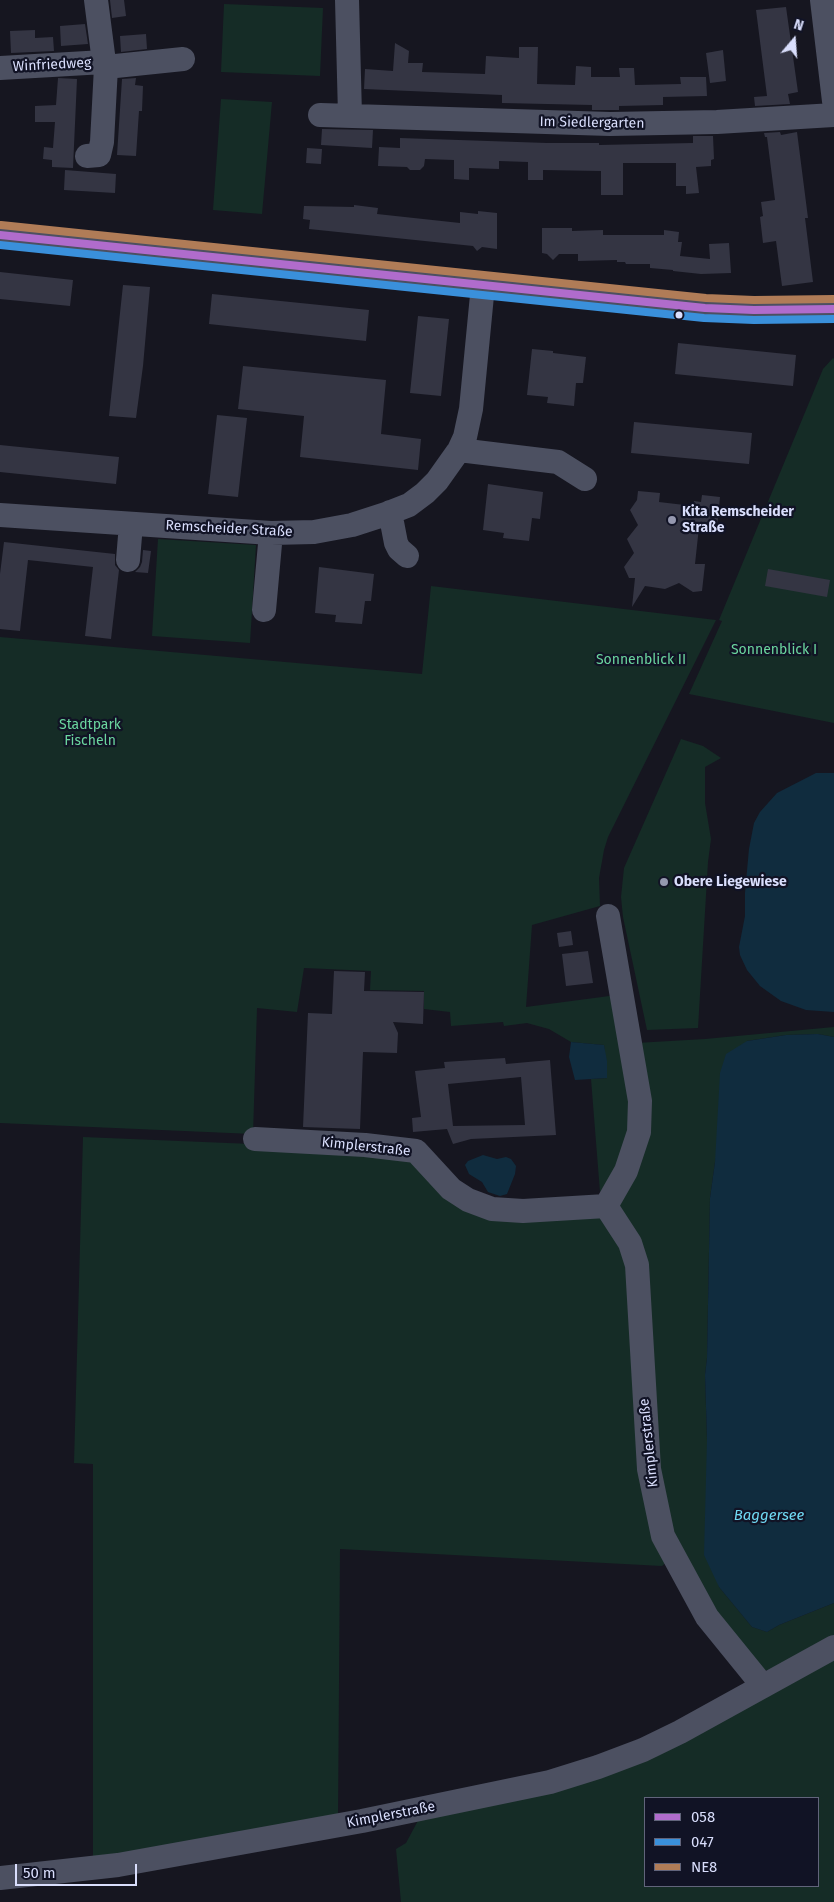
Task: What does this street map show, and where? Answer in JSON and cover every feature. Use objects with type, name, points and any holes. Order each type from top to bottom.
[{"type":"street","name":"Winfriedweg","points":[[87,156],[98,155],[102,142],[105,65],[96,0]]},
{"type":"street","points":[[347,0],[350,115]]},
{"type":"street","points":[[822,0],[834,101]]},
{"type":"street","name":"Winfriedweg","points":[[0,68],[105,65],[183,59]]},
{"type":"street","name":"Im Siedlergarten","points":[[320,114],[610,124],[707,122],[834,115]]},
{"type":"street","points":[[0,235],[705,308],[754,310],[834,309]]},
{"type":"street","name":"Remscheider Straße","points":[[0,515],[271,533],[314,532],[352,525],[409,505],[437,481],[459,450],[465,437],[471,409],[483,285]]},
{"type":"street","points":[[459,450],[558,462],[585,479]]},
{"type":"street","points":[[390,512],[396,542],[407,556]]},
{"type":"street","points":[[128,560],[131,524]]},
{"type":"street","points":[[264,610],[271,533]]},
{"type":"street","points":[[606,1206],[626,1171],[639,1132],[640,1101],[608,916]]},
{"type":"street","name":"Kimplerstraße","points":[[255,1139],[365,1145],[416,1151],[452,1189],[468,1200],[492,1209],[523,1211],[606,1206],[630,1243],[637,1265],[649,1469],[663,1536],[707,1617],[763,1686]]},
{"type":"street","name":"Kimplerstraße","points":[[0,1878],[118,1865],[362,1821],[550,1782],[643,1750],[680,1732],[834,1647]]},
{"type":"green space","points":[[224,4],[323,8],[320,76],[221,72]]},
{"type":"green space","points":[[221,99],[272,102],[262,214],[213,210]]},
{"type":"green space","name":"Sonnenblick I","points":[[833,358],[834,723],[689,694],[722,621],[719,620],[823,369]]},
{"type":"green space","points":[[158,539],[256,545],[250,643],[152,636]]},
{"type":"green space","points":[[431,586],[716,620],[608,837],[599,878],[600,906],[532,925],[526,1007],[617,995],[631,1071],[627,1157],[600,1192],[591,1079],[607,1078],[604,1045],[571,1042],[549,1029],[527,1023],[504,1026],[503,1022],[451,1026],[450,1012],[424,1009],[424,991],[370,990],[371,971],[304,968],[297,1012],[257,1008],[253,1134],[0,1123],[0,637],[422,674]]},
{"type":"green space","name":"Obere Liegewiese","points":[[681,739],[703,746],[721,758],[705,767],[705,803],[711,839],[698,1028],[647,1030],[623,917],[621,897],[624,868]]},
{"type":"green space","points":[[834,1027],[834,1037],[818,1034],[786,1035],[747,1041],[715,1162],[710,1198],[707,1358],[705,1375],[707,1439],[719,1587],[752,1627],[767,1632],[779,1625],[834,1603],[834,1635],[771,1671],[759,1669],[730,1642],[660,1510],[646,1306],[616,1211],[636,1161],[636,1043],[705,1039]]},
{"type":"green space","points":[[83,1137],[348,1148],[415,1156],[449,1192],[608,1218],[626,1246],[669,1560],[662,1566],[340,1549],[338,1818],[93,1858],[93,1464],[74,1463]]},
{"type":"green space","points":[[834,1655],[834,1902],[401,1902],[396,1849],[406,1843],[421,1815],[556,1788]]},
{"type":"water","points":[[816,773],[834,773],[834,1012],[806,1010],[781,1001],[760,986],[747,970],[740,955],[739,947],[745,916],[749,849],[754,823],[760,812],[777,793]]},
{"type":"water","name":"Baggersee","points":[[818,1034],[834,1037],[834,1603],[779,1625],[767,1632],[752,1627],[719,1587],[704,1555],[707,1439],[705,1375],[707,1358],[710,1198],[715,1162],[720,1073],[726,1054],[747,1041],[786,1035]]},
{"type":"water","points":[[571,1042],[604,1045],[607,1061],[607,1078],[575,1080],[569,1057]]},
{"type":"water","points":[[483,1155],[497,1159],[506,1157],[511,1159],[516,1166],[507,1194],[500,1196],[488,1192],[482,1182],[469,1174],[465,1165],[468,1161]]},
{"type":"building","points":[[110,0],[124,0],[126,16],[112,18]]},
{"type":"building","points":[[786,7],[798,92],[788,94],[790,104],[755,106],[754,97],[767,96],[756,10]]},
{"type":"building","points":[[85,24],[88,44],[61,46],[60,26]]},
{"type":"building","points":[[35,30],[35,38],[53,37],[54,51],[11,53],[10,31]]},
{"type":"building","points":[[146,34],[147,49],[121,52],[120,36]]},
{"type":"building","points":[[395,43],[409,51],[408,63],[423,63],[422,72],[485,74],[486,56],[519,58],[519,47],[538,47],[537,84],[575,85],[576,66],[591,67],[591,77],[620,77],[619,68],[634,68],[635,85],[681,84],[680,77],[706,77],[707,96],[663,97],[663,105],[619,106],[619,110],[592,110],[592,105],[502,103],[502,95],[364,89],[365,69],[393,71]]},
{"type":"building","points":[[723,50],[726,81],[710,83],[706,53]]},
{"type":"building","points":[[58,78],[77,79],[73,168],[52,167],[52,160],[43,159],[44,147],[53,148],[55,122],[35,122],[35,106],[56,105]]},
{"type":"building","points":[[136,78],[135,85],[143,86],[136,156],[117,155],[122,79]]},
{"type":"building","points":[[322,129],[373,130],[372,148],[321,145]]},
{"type":"building","points":[[780,132],[781,135],[797,132],[808,218],[805,218],[813,282],[782,286],[776,241],[763,243],[760,217],[763,216],[761,202],[775,200],[767,137],[765,137],[764,133]]},
{"type":"building","points":[[693,136],[713,136],[714,159],[711,160],[711,166],[696,167],[699,193],[686,194],[686,186],[676,186],[676,163],[623,163],[623,195],[601,195],[601,171],[543,170],[543,180],[528,180],[528,162],[499,161],[499,169],[469,168],[469,180],[454,179],[454,160],[425,159],[424,166],[420,170],[410,170],[407,167],[378,166],[379,147],[400,148],[400,138],[599,143],[599,145],[693,143]]},
{"type":"building","points":[[307,148],[322,149],[321,164],[306,163]]},
{"type":"building","points":[[65,170],[116,174],[115,193],[64,190]]},
{"type":"building","points":[[354,205],[378,208],[377,214],[460,223],[460,212],[478,214],[478,211],[497,213],[497,249],[482,247],[477,251],[473,246],[309,229],[310,220],[303,219],[304,206],[354,207]]},
{"type":"building","points":[[542,228],[572,228],[572,231],[603,230],[603,235],[664,235],[664,230],[679,232],[678,242],[682,242],[680,256],[710,259],[709,244],[729,243],[731,273],[701,274],[673,271],[650,268],[650,264],[626,264],[625,262],[617,262],[617,260],[578,261],[578,254],[559,254],[553,260],[547,254],[542,253]]},
{"type":"building","points":[[0,272],[73,280],[70,306],[0,299]]},
{"type":"building","points":[[123,285],[150,287],[136,418],[109,416]]},
{"type":"building","points":[[212,294],[369,310],[366,341],[209,324]]},
{"type":"building","points":[[418,316],[449,319],[441,396],[410,393]]},
{"type":"building","points":[[678,343],[796,355],[793,386],[675,374]]},
{"type":"building","points":[[532,349],[586,357],[583,383],[576,383],[574,406],[547,403],[548,397],[527,395]]},
{"type":"building","points":[[243,366],[386,380],[381,434],[421,439],[418,470],[300,457],[304,416],[238,409]]},
{"type":"building","points":[[217,415],[247,418],[238,497],[208,494]]},
{"type":"building","points":[[634,422],[752,433],[749,464],[631,453]]},
{"type":"building","points":[[0,445],[119,457],[116,484],[0,472]]},
{"type":"building","points":[[488,484],[543,492],[540,519],[532,518],[529,541],[503,538],[504,533],[483,530]]},
{"type":"building","points":[[638,491],[660,493],[659,502],[693,506],[694,501],[701,502],[702,495],[720,497],[717,529],[699,527],[695,564],[705,564],[702,591],[693,592],[679,583],[665,589],[645,586],[632,607],[635,578],[629,578],[624,567],[634,553],[627,539],[638,525],[630,510],[637,500]]},
{"type":"building","points":[[4,542],[115,554],[115,565],[119,570],[111,639],[85,636],[93,567],[28,560],[20,631],[0,629],[0,574]]},
{"type":"building","points":[[143,550],[151,551],[148,573],[135,572],[142,562]]},
{"type":"building","points":[[319,567],[374,574],[371,601],[365,601],[362,624],[335,622],[336,615],[315,613]]},
{"type":"building","points":[[768,569],[830,580],[827,597],[765,586]]},
{"type":"building","points":[[571,931],[573,945],[559,947],[557,933]]},
{"type":"building","points":[[588,951],[593,983],[566,986],[562,954]]},
{"type":"building","points":[[334,971],[365,972],[364,991],[424,992],[423,1024],[393,1022],[398,1033],[397,1053],[363,1052],[360,1129],[303,1127],[308,1013],[332,1014]]},
{"type":"building","points":[[505,1058],[506,1064],[550,1060],[556,1135],[471,1139],[453,1144],[447,1129],[413,1132],[412,1118],[421,1117],[415,1071],[445,1068],[444,1062]],"holes":[[[521,1077],[525,1125],[453,1126],[448,1084]]]},
{"type":"transit line","name":"NE8","points":[[1,225],[706,298],[754,300],[834,299]]},
{"type":"transit line","name":"058","points":[[0,235],[705,308],[754,310],[834,309]]},
{"type":"transit line","name":"047","points":[[0,245],[704,318],[754,320],[834,319]]},
{"type":"place","name":"Kita Remscheider Straße","points":[[672,520]]},
{"type":"place","name":"Obere Liegewiese","points":[[664,882]]},
{"type":"park label","name":"Sonnenblick II","points":[[641,660]]},
{"type":"park label","name":"Stadtpark Fischeln","points":[[90,734]]}]
